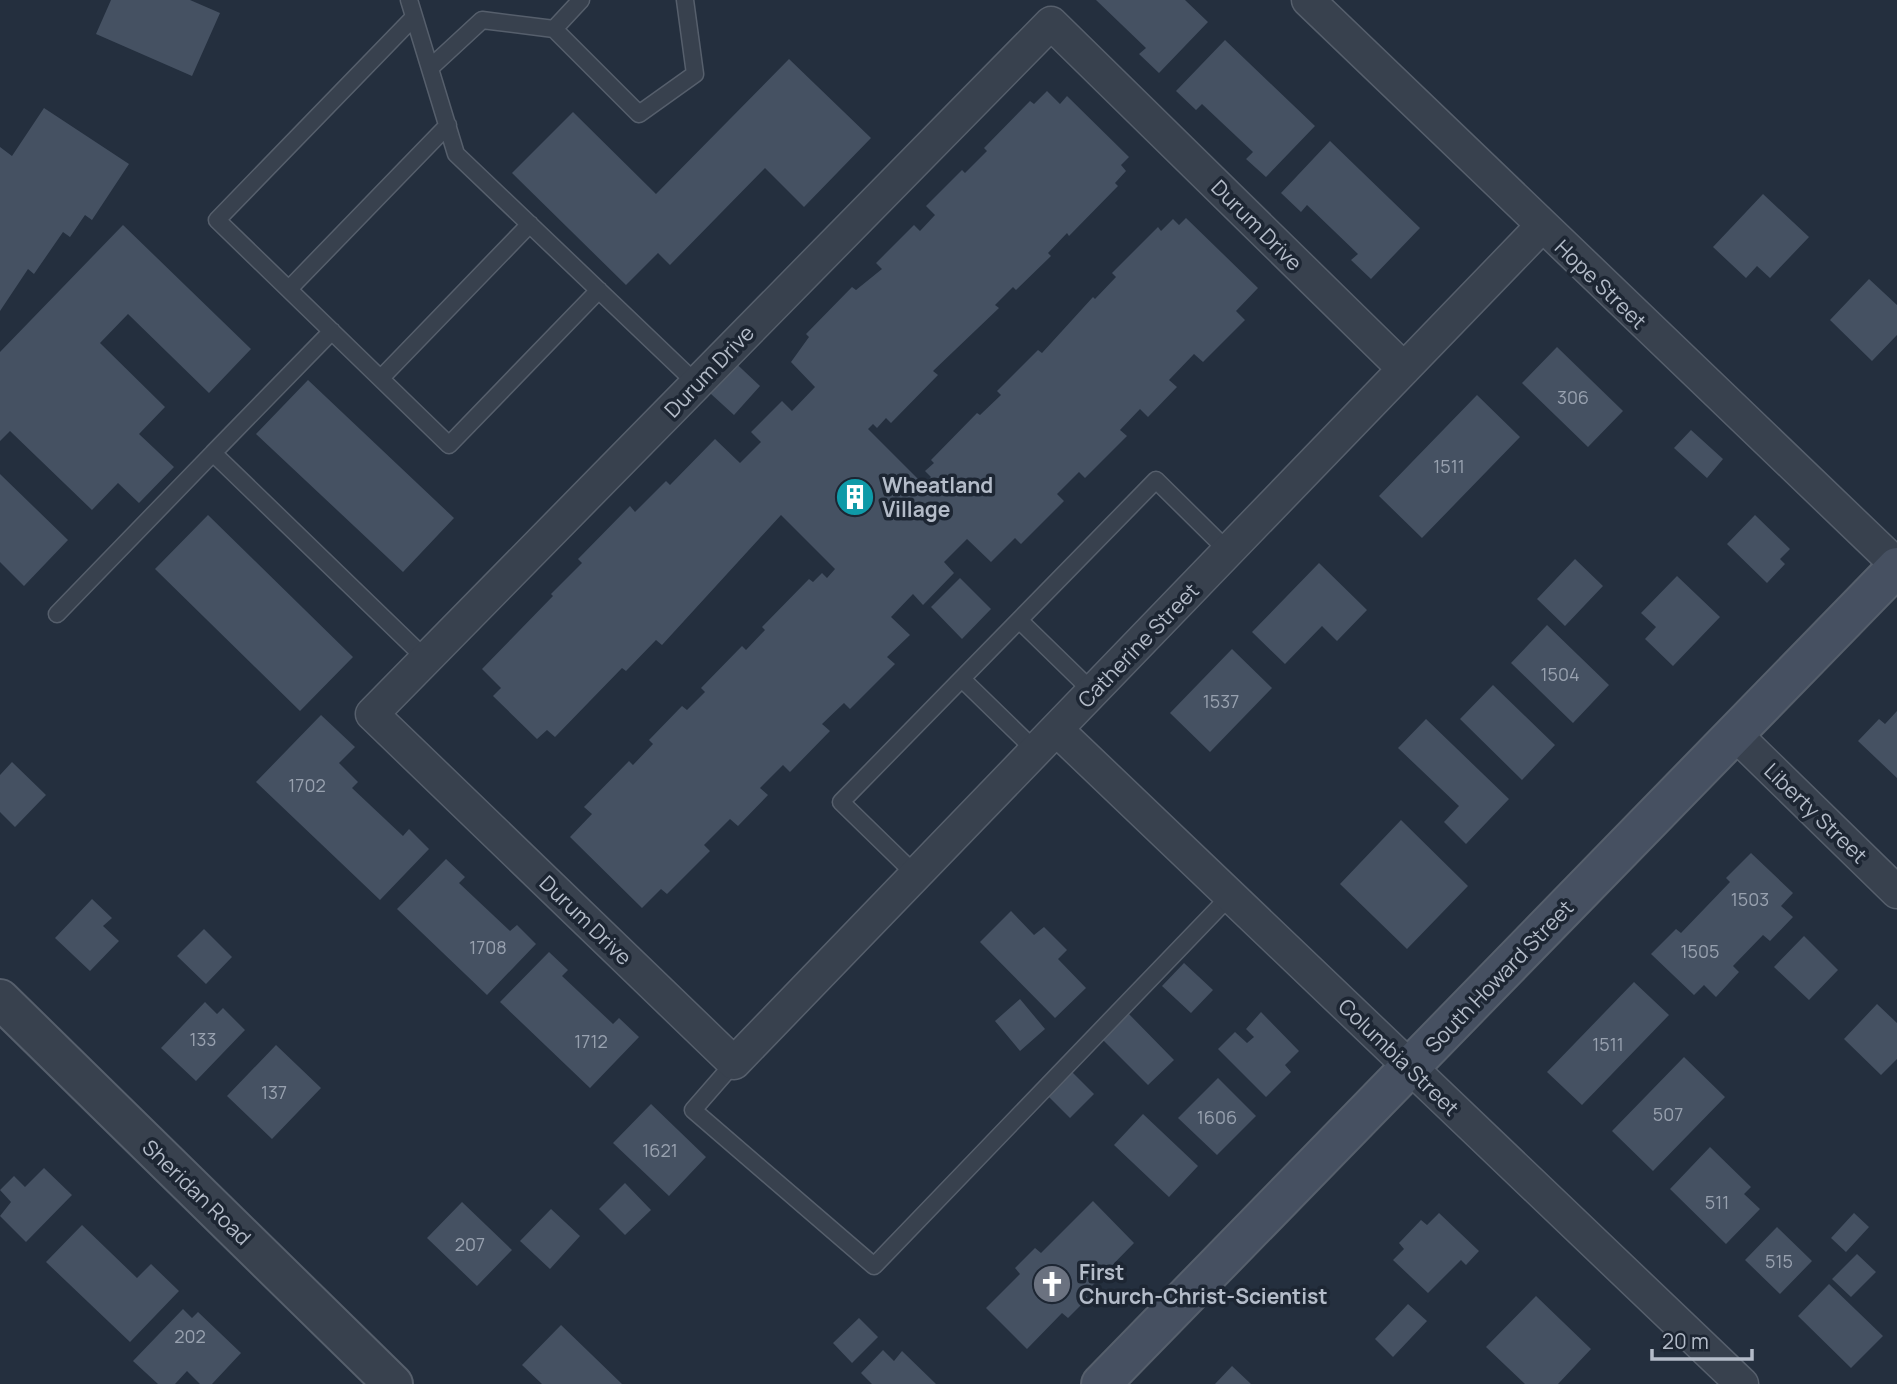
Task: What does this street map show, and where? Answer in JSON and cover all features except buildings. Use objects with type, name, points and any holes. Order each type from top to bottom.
[{"type":"main road","name":"South Howard Street","points":[[1101,1384],[1897,566]]},
{"type":"street","name":"Hope Street","points":[[1308,0],[1541,227],[1897,566]]},
{"type":"street","name":"Durum Drive","points":[[734,1063],[372,714],[1051,23],[1404,369]]},
{"type":"street","name":"Catherine Street","points":[[734,1063],[1541,227]]},
{"type":"street","name":"Liberty Street","points":[[1734,734],[1897,892]]},
{"type":"street","name":"Columbia Street","points":[[1046,741],[1230,896],[1742,1384]]},
{"type":"street","name":"Sheridan Road","points":[[0,999],[393,1384]]},
{"type":"lane","points":[[410,0],[456,154],[697,384]]},
{"type":"lane","points":[[554,29],[581,0]]},
{"type":"lane","points":[[430,68],[482,20],[554,29],[639,114],[695,74],[685,0]]},
{"type":"lane","points":[[414,17],[217,220],[449,445],[599,290]]},
{"type":"lane","points":[[289,289],[448,125]]},
{"type":"lane","points":[[381,378],[530,224]]},
{"type":"lane","points":[[57,614],[332,331]]},
{"type":"lane","points":[[213,453],[426,659]]},
{"type":"lane","points":[[916,875],[841,802],[1156,481],[1228,551]]},
{"type":"lane","points":[[1019,620],[1093,692]]},
{"type":"lane","points":[[962,679],[1046,741]]},
{"type":"lane","points":[[734,1063],[693,1110],[874,1266],[1230,896]]},
{"type":"place","name":"Wheatland Village","points":[[855,497]]},
{"type":"place","name":"First Church-Christ-Scientist","points":[[1052,1284]]}]
